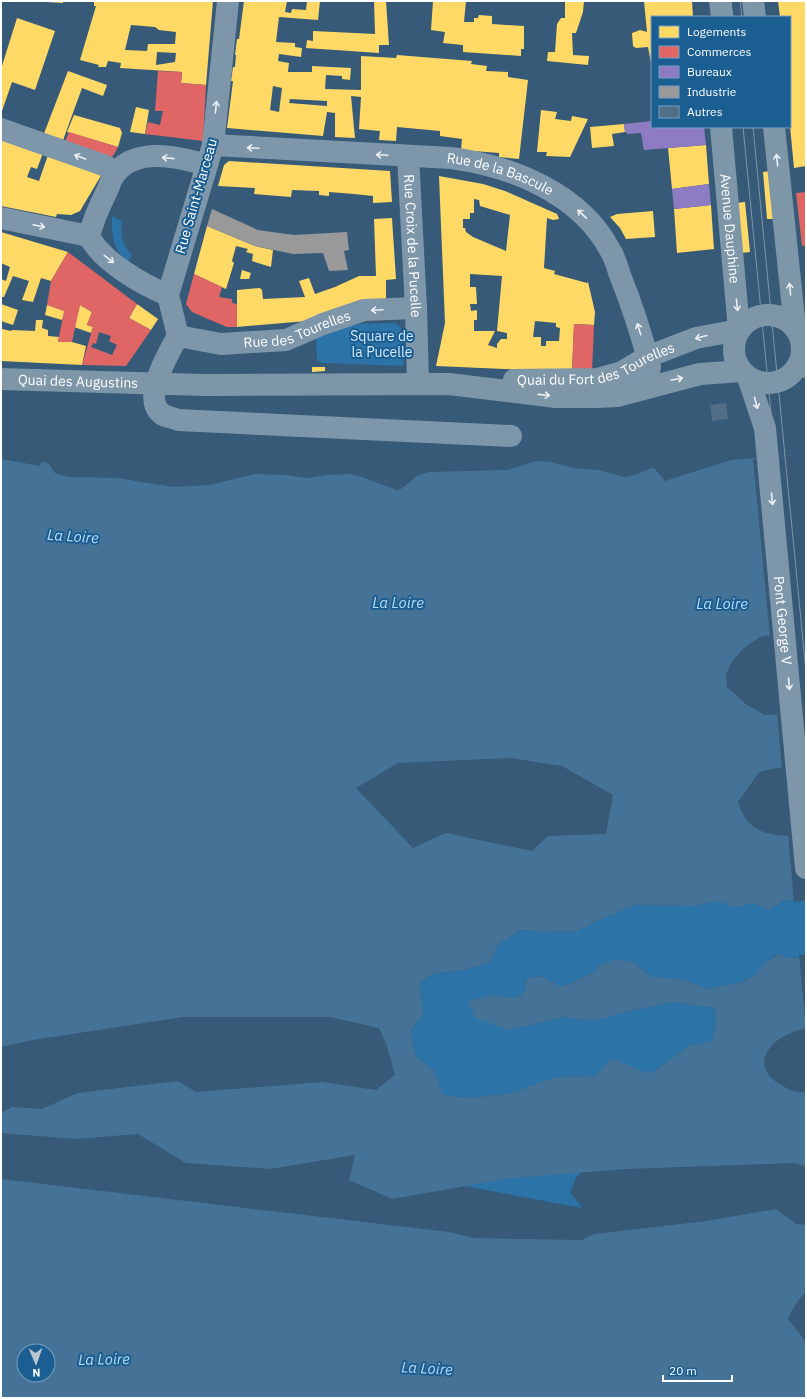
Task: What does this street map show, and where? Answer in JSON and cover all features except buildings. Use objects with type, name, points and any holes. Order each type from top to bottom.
[{"type":"main road","points":[[720,1],[722,16]]},
{"type":"main road","points":[[753,1],[755,16]]},
{"type":"main road","name":"Avenue Dauphine","points":[[722,128],[739,330]]},
{"type":"main road","points":[[449,384],[556,397],[598,398],[617,396],[700,374],[745,374],[763,382],[773,382],[785,378],[801,367],[802,347],[800,327],[774,128]]},
{"type":"main road","points":[[745,374],[736,362],[734,351],[735,340],[739,330],[749,321],[765,315],[779,317],[800,327]]},
{"type":"main road","name":"Quai du Fort des Tourelles","points":[[449,384],[523,380],[597,379],[622,372],[647,357],[696,338],[739,330]]},
{"type":"main road","name":"Quai des Augustins","points":[[1,379],[156,385],[449,384]]},
{"type":"street","name":"Rue Saint-Marceau","points":[[168,295],[210,155],[228,1]]},
{"type":"street","points":[[1,129],[106,166],[115,174],[93,222],[89,236]]},
{"type":"street","name":"Rue de la Bascule","points":[[115,174],[131,161],[149,156],[191,161],[210,155],[408,156],[475,162],[523,176],[562,198],[582,213],[597,229],[611,250],[626,291],[650,367],[648,374],[635,390]]},
{"type":"street","name":"Rue Croix de la Pucelle","points":[[408,156],[416,308],[418,384]]},
{"type":"street","points":[[1,218],[89,236],[99,251],[141,284],[168,295],[178,336],[162,367],[156,385],[155,403],[162,414],[178,420],[511,436]]},
{"type":"street","name":"Rue des Tourelles","points":[[178,336],[220,344],[286,340],[323,324],[364,310],[416,308]]},
{"type":"street","name":"Pont George V","points":[[745,374],[765,428],[806,868]]},
{"type":"green space","points":[[112,216],[122,221],[122,239],[132,255],[128,262],[119,252],[114,242]]},
{"type":"green space","name":"Square de la Pucelle","points":[[396,323],[401,328],[404,366],[322,363],[317,360],[316,338],[353,324]]},
{"type":"green space","points":[[806,898],[806,957],[789,958],[776,954],[755,975],[742,982],[708,989],[681,979],[652,977],[631,961],[599,965],[595,972],[561,987],[541,976],[526,979],[525,991],[516,998],[490,995],[508,1030],[565,1017],[592,1021],[673,1002],[714,1008],[716,1025],[711,1042],[691,1045],[650,1074],[562,1077],[546,1080],[512,1093],[471,1098],[443,1095],[434,1071],[415,1055],[411,1030],[423,1014],[420,983],[435,973],[460,971],[491,962],[498,944],[521,930],[540,932],[578,931],[599,920],[636,905],[694,906],[716,901],[735,907],[754,903],[769,910],[784,901]]},
{"type":"green space","points":[[591,1161],[576,1178],[570,1192],[582,1208],[443,1182]]},
{"type":"water","name":"La Loire","points":[[806,454],[806,633],[762,636],[746,646],[733,660],[726,674],[727,687],[747,705],[765,715],[806,712],[806,768],[776,768],[759,772],[738,802],[743,814],[749,822],[764,832],[783,836],[806,835],[806,898],[784,901],[769,910],[754,903],[735,907],[716,901],[694,906],[636,905],[599,920],[578,931],[540,932],[521,930],[498,944],[491,962],[460,971],[435,973],[420,983],[423,1014],[411,1030],[415,1055],[434,1071],[443,1095],[471,1098],[512,1093],[546,1080],[562,1077],[596,1076],[611,1058],[650,1074],[691,1045],[711,1042],[716,1025],[714,1008],[673,1002],[592,1021],[565,1017],[508,1030],[476,1018],[467,1002],[490,995],[516,998],[525,991],[526,979],[542,976],[561,987],[595,972],[599,965],[614,960],[631,961],[652,977],[681,979],[708,989],[742,982],[755,975],[765,963],[776,956],[776,954],[789,958],[806,957],[806,1029],[794,1031],[775,1043],[768,1051],[765,1060],[765,1069],[771,1078],[783,1086],[796,1092],[806,1092],[806,1166],[794,1163],[627,1169],[512,1178],[392,1199],[349,1180],[355,1155],[270,1169],[186,1163],[138,1134],[76,1139],[1,1133],[1,1113],[12,1107],[42,1109],[78,1093],[178,1081],[196,1092],[322,1082],[376,1090],[395,1075],[387,1046],[379,1028],[330,1017],[183,1017],[33,1040],[1,1047],[1,459],[40,466],[42,462],[48,463],[55,473],[68,477],[117,478],[173,487],[210,485],[255,474],[285,475],[307,478],[348,474],[359,476],[397,490],[401,489],[417,476],[429,472],[508,470],[536,461],[550,462],[574,468],[599,470],[624,477],[635,475],[652,468],[655,469],[665,481],[731,460]],"holes":[[[510,758],[562,766],[613,795],[606,834],[548,836],[532,851],[446,833],[413,848],[356,788],[398,763]]]},
{"type":"water","name":"La Loire","points":[[1,1179],[449,1232],[474,1238],[582,1240],[594,1234],[707,1221],[776,1209],[796,1224],[806,1225],[806,1291],[795,1305],[788,1319],[806,1342],[806,1398],[1,1398]]},
{"type":"pier","points":[[806,454],[806,635],[770,637],[753,459]]},
{"type":"pier","points":[[806,710],[806,770],[782,770],[777,712]]},
{"type":"pier","points":[[806,833],[806,900],[794,902],[788,834]]},
{"type":"pier","points":[[799,955],[806,955],[806,1029]]},
{"type":"tram line","points":[[731,1],[733,16]]},
{"type":"tram line","points":[[740,1],[742,16]]},
{"type":"tram line","points":[[743,128],[806,770]]},
{"type":"tram line","points":[[753,128],[806,672]]}]
